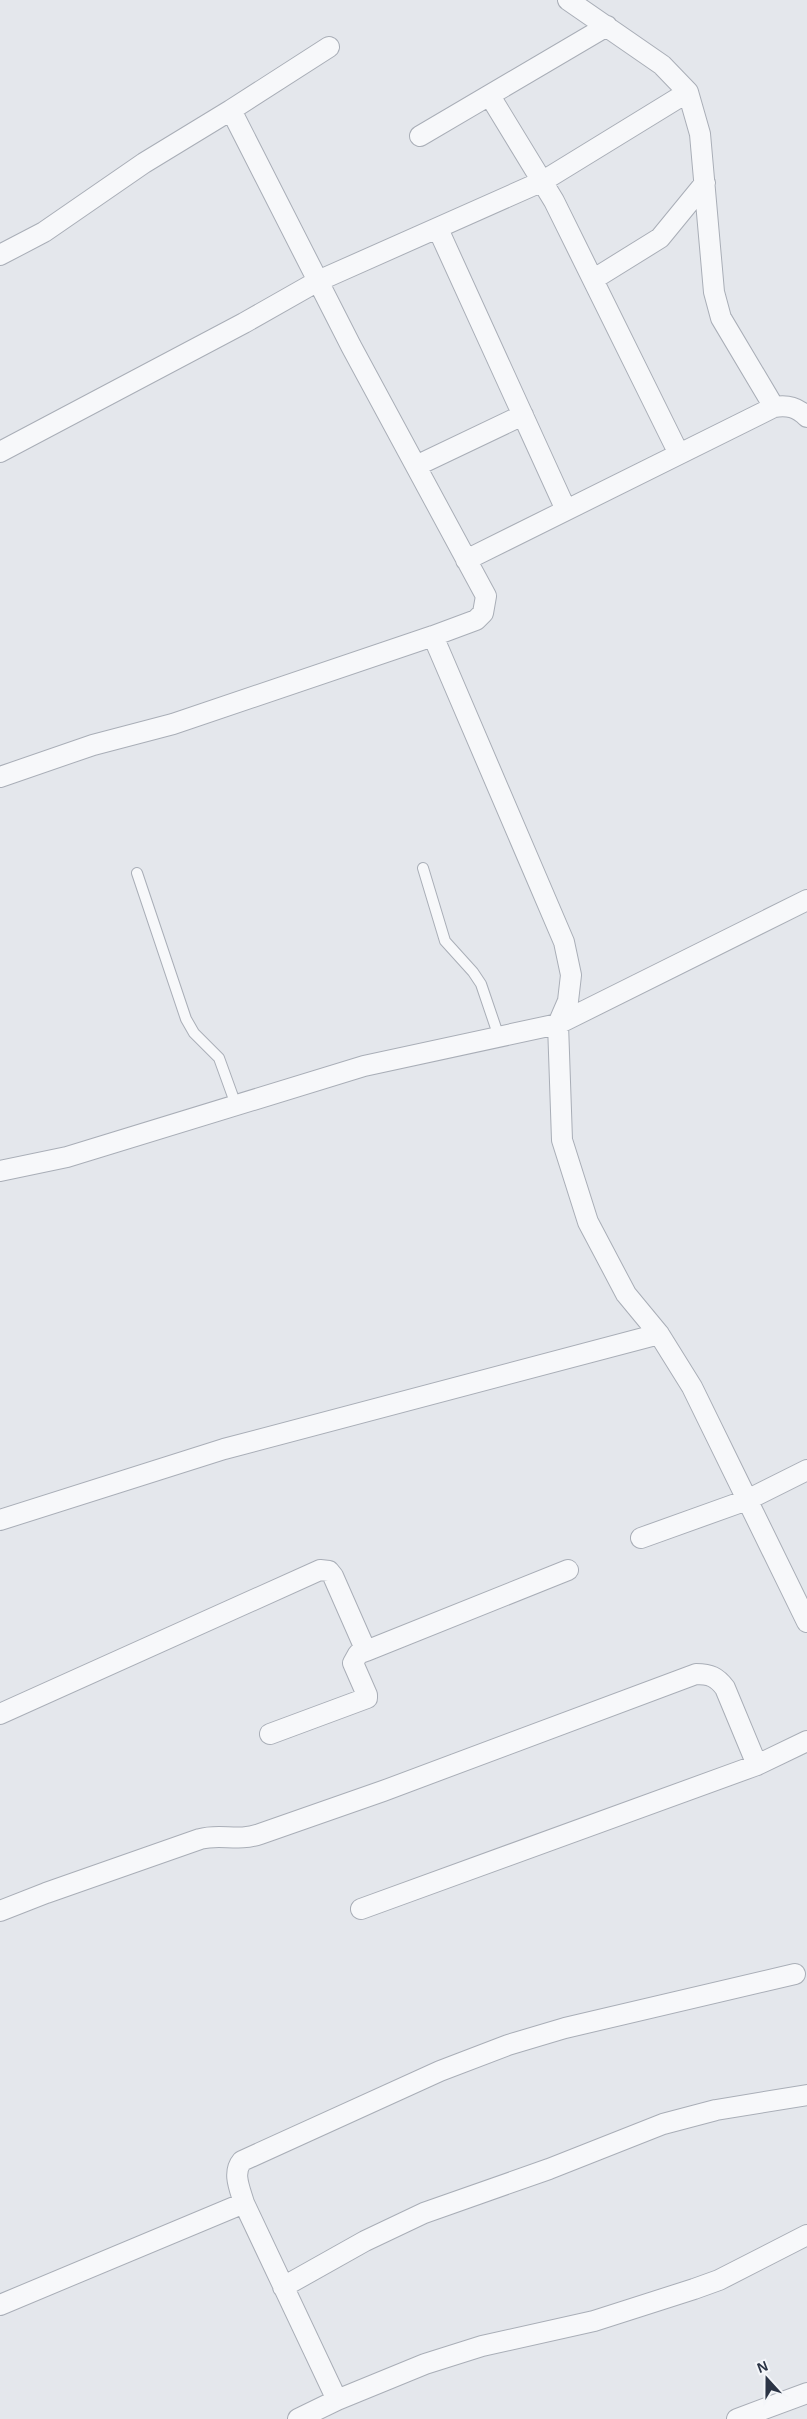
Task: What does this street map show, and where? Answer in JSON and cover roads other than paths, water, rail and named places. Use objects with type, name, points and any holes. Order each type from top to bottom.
[{"type":"street","points":[[568,0],[662,65],[688,92],[700,134],[706,183],[714,292],[721,318],[774,407]]},
{"type":"street","points":[[420,136],[607,26]]},
{"type":"street","points":[[0,255],[44,232],[144,163],[329,47]]},
{"type":"street","points":[[0,452],[244,323],[318,281],[543,181],[688,92]]},
{"type":"street","points":[[490,96],[543,181],[594,279],[679,454]]},
{"type":"street","points":[[0,776],[93,745],[173,724],[433,636],[476,620],[483,613],[486,596],[318,281],[231,110]]},
{"type":"street","points":[[594,279],[660,238],[706,183]]},
{"type":"street","points":[[438,229],[566,510]]},
{"type":"street","points":[[466,560],[774,407],[796,408],[807,417]]},
{"type":"street","points":[[416,466],[523,415]]},
{"type":"street","points":[[433,636],[564,942],[571,975],[568,1001],[558,1024],[562,1140],[588,1222],[626,1294],[659,1334],[692,1387],[807,1622]]},
{"type":"street","points":[[0,1171],[67,1157],[364,1066],[558,1024],[807,900]]},
{"type":"street","points":[[0,1520],[234,1446],[659,1334]]},
{"type":"street","points":[[641,1538],[747,1500],[807,1470]]},
{"type":"street","points":[[0,1714],[324,1570],[333,1576],[366,1651]]},
{"type":"street","points":[[270,1734],[367,1698],[353,1663],[358,1654],[568,1570]]},
{"type":"street","points":[[0,1911],[200,1839],[210,1837],[247,1838],[260,1834],[392,1788],[696,1674],[708,1674],[719,1679],[726,1688],[757,1766]]},
{"type":"street","points":[[361,1909],[757,1766],[807,1741]]},
{"type":"street","points":[[337,2400],[244,2203],[236,2177],[236,2167],[242,2161],[440,2071],[508,2044],[565,2028],[795,1974]]},
{"type":"street","points":[[283,2287],[365,2241],[424,2213],[549,2169],[663,2124],[716,2110],[807,2095]]},
{"type":"street","points":[[0,2305],[244,2203]]},
{"type":"street","points":[[298,2419],[337,2400],[425,2364],[482,2346],[594,2320],[694,2289],[719,2280],[807,2236]]},
{"type":"street","points":[[737,2419],[807,2393]]},
{"type":"lane","points":[[423,868],[445,940],[473,972],[480,984],[499,1037]]},
{"type":"lane","points":[[137,873],[186,1018],[194,1033],[219,1058],[236,1105]]}]
